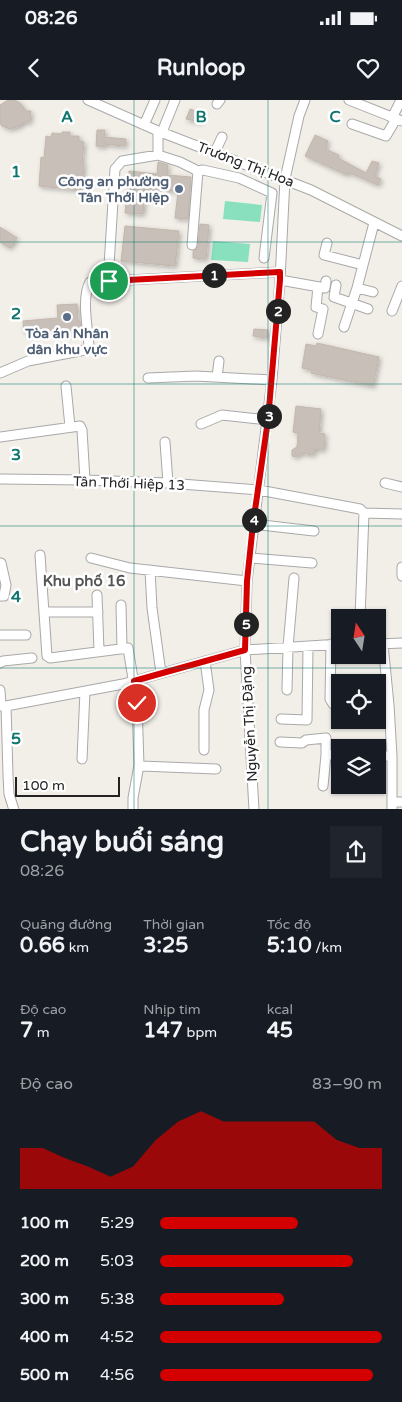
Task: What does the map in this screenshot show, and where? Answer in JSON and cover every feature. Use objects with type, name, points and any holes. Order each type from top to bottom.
[{"type":"street","name":"Trương Thị Hoa","points":[[88,100],[160,132],[285,179],[344,206],[402,236]]},
{"type":"street","points":[[144,125],[155,100]]},
{"type":"street","points":[[158,155],[160,132],[175,100]]},
{"type":"street","name":"Nguyễn Thị Đặng","points":[[254,809],[245,650],[247,581],[272,380],[285,179],[299,116],[305,100]]},
{"type":"street","points":[[349,100],[397,119]]},
{"type":"street","points":[[352,124],[386,136],[397,119],[400,101]]},
{"type":"street","points":[[215,152],[222,137]]},
{"type":"street","points":[[109,281],[115,169],[122,162],[158,155],[180,162],[198,171],[203,170],[239,178],[272,193],[264,258]]},
{"type":"street","points":[[192,245],[198,171]]},
{"type":"street","points":[[344,327],[357,288],[374,223]]},
{"type":"street","points":[[327,243],[324,256],[363,265]]},
{"type":"street","points":[[0,373],[28,361],[59,356],[85,350],[89,347],[85,298],[90,282],[280,276],[325,288],[326,281]]},
{"type":"street","points":[[336,285],[334,296],[368,309]]},
{"type":"street","points":[[392,311],[402,286]]},
{"type":"street","points":[[318,287],[316,307],[323,309],[318,334]]},
{"type":"street","points":[[357,288],[372,292]]},
{"type":"street","points":[[217,377],[219,361]]},
{"type":"street","points":[[148,378],[196,376],[272,380]]},
{"type":"street","points":[[66,386],[70,427]]},
{"type":"street","points":[[201,424],[222,415],[268,420]]},
{"type":"street","points":[[0,437],[80,426],[82,430],[84,480]]},
{"type":"street","points":[[165,442],[168,483]]},
{"type":"street","name":"Tân Thới Hiệp 13","points":[[0,480],[168,483],[259,490],[360,509],[364,514]]},
{"type":"street","points":[[385,483],[402,487]]},
{"type":"street","points":[[360,609],[364,514],[402,514]]},
{"type":"street","points":[[253,524],[314,531]]},
{"type":"street","points":[[40,555],[46,654],[48,658],[128,648],[137,703],[139,765],[132,798],[134,809]]},
{"type":"street","points":[[91,558],[130,568],[247,581]]},
{"type":"street","points":[[250,558],[312,563]]},
{"type":"street","points":[[0,596],[4,596],[6,585],[1,563]]},
{"type":"street","points":[[402,566],[402,576]]},
{"type":"street","points":[[150,570],[152,608],[161,673]]},
{"type":"street","points":[[287,690],[288,647],[294,578]]},
{"type":"street","points":[[97,594],[100,651]]},
{"type":"street","points":[[121,605],[122,648]]},
{"type":"street","points":[[44,612],[98,612]]},
{"type":"street","points":[[0,635],[26,634]]},
{"type":"street","points":[[386,644],[402,643]]},
{"type":"street","points":[[2,706],[134,681],[245,650],[331,645]]},
{"type":"street","points":[[281,719],[307,720],[308,647]]},
{"type":"street","points":[[0,663],[2,661],[32,658]]},
{"type":"street","points":[[204,750],[204,710],[209,690],[205,661]]},
{"type":"street","points":[[383,664],[389,705],[392,806],[402,802]]},
{"type":"street","points":[[0,690],[9,794],[14,809]]},
{"type":"street","points":[[82,758],[85,691]]},
{"type":"street","points":[[280,742],[302,743],[306,740],[326,738],[323,786]]},
{"type":"street","points":[[326,755],[331,755]]},
{"type":"street","points":[[386,756],[392,756]]},
{"type":"street","points":[[139,765],[216,769]]},
{"type":"green space","points":[[225,201],[262,205],[260,222],[223,219]]},
{"type":"green space","points":[[213,241],[250,244],[248,262],[211,260]]},
{"type":"building","points":[[8,100],[17,101],[26,111],[31,111],[30,122],[24,122],[20,126],[10,129],[2,126],[0,123],[0,105]]},
{"type":"building","points":[[190,109],[202,113],[200,122],[186,119]]},
{"type":"building","points":[[97,130],[105,130],[104,137],[126,139],[125,146],[104,144],[104,147],[96,146]]},
{"type":"building","points":[[62,132],[70,132],[70,136],[79,136],[79,141],[84,142],[82,190],[39,186],[41,157],[44,158],[46,136],[51,137],[52,133],[62,134]]},
{"type":"building","points":[[315,135],[328,141],[325,149],[339,155],[338,158],[366,173],[372,161],[379,163],[374,176],[381,179],[378,185],[348,172],[347,175],[305,156]]},
{"type":"building","name":"Công an phường Tân Thới Hiệp","points":[[158,162],[168,165],[167,175],[191,177],[188,219],[175,218],[178,191],[145,188],[143,214],[125,213],[129,171],[157,174]]},
{"type":"building","points":[[200,224],[209,225],[206,259],[193,258],[193,251],[198,246]]},
{"type":"building","points":[[125,226],[179,231],[175,266],[121,261]]},
{"type":"building","points":[[0,227],[17,238],[10,248],[0,242]]},
{"type":"building","points":[[77,304],[78,321],[80,321],[81,330],[72,330],[72,334],[63,335],[63,330],[24,332],[23,321],[58,318],[57,305]]},
{"type":"building","points":[[254,329],[268,330],[267,338],[253,336]]},
{"type":"building","points":[[317,343],[379,357],[373,386],[311,373],[312,370],[302,368],[306,344],[316,346]]},
{"type":"building","points":[[296,406],[321,409],[319,433],[325,434],[324,450],[314,449],[314,455],[302,453],[296,457],[292,456],[292,450],[297,447],[298,433],[293,432]]},
{"type":"place","name":"Công an phường Tân Thới Hiệp","points":[[179,189]]},
{"type":"place","name":"Tòa án Nhân dân khu vực","points":[[67,317]]},
{"type":"district","name":"Khu phố 16","points":[[84,581]]},
{"type":"route","points":[[109,281],[280,272],[268,420],[247,581],[245,650],[134,681],[137,703]]}]
